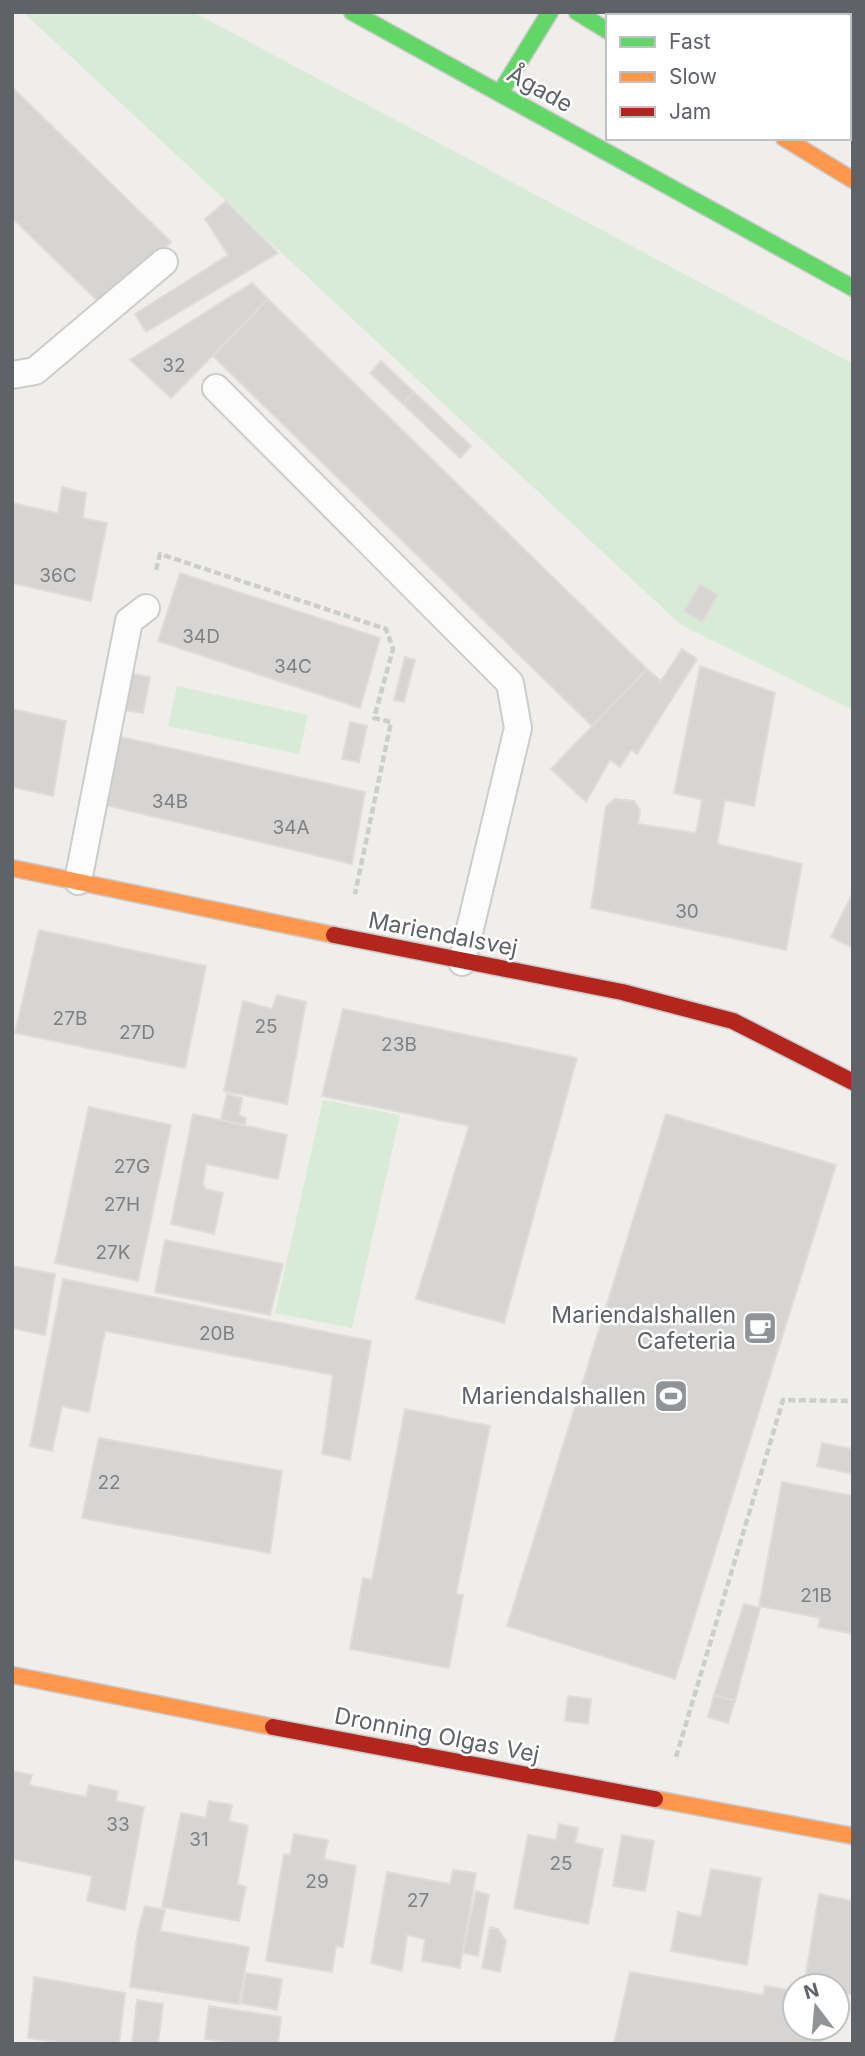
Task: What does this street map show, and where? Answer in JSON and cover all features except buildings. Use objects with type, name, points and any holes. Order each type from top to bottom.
[{"type":"street","name":"Ågade","points":[[352,12],[853,288]]},
{"type":"street","points":[[500,93],[550,12]]},
{"type":"street","points":[[576,12],[606,30]]},
{"type":"street","points":[[787,140],[853,180]]},
{"type":"street","name":"Mariendalsvej","points":[[12,869],[462,962],[622,992],[733,1021],[853,1082]]},
{"type":"street","name":"Dronning Olgas Vej","points":[[12,1675],[853,1836]]},
{"type":"lane","points":[[12,375],[35,371],[164,262]]},
{"type":"lane","points":[[216,388],[510,683],[518,728],[462,962]]},
{"type":"lane","points":[[78,881],[129,621],[146,608]]},
{"type":"path","points":[[146,608],[160,554],[386,629],[393,649],[374,718],[391,722],[346,938]]},
{"type":"path","points":[[663,1801],[783,1400],[853,1401]]},
{"type":"green space","points":[[23,12],[193,12],[853,364],[853,710],[681,625]]},
{"type":"green space","points":[[177,686],[308,715],[299,754],[168,726]]},
{"type":"green space","points":[[323,1100],[400,1115],[352,1328],[275,1313]]},
{"type":"traffic: fast","points":[[352,12],[853,288]]},
{"type":"traffic: fast","points":[[500,93],[550,12]]},
{"type":"traffic: fast","points":[[577,12],[606,30]]},
{"type":"traffic: slow","points":[[787,140],[853,180]]},
{"type":"traffic: slow","points":[[12,868],[334,935]]},
{"type":"traffic: slow","points":[[12,1675],[273,1727]]},
{"type":"traffic: slow","points":[[655,1799],[853,1836]]},
{"type":"traffic: jam","points":[[334,935],[622,992],[733,1021],[853,1082]]},
{"type":"traffic: jam","points":[[273,1727],[655,1799]]},
{"type":"place","name":"Mariendalshallen Cafeteria","points":[[760,1328]]},
{"type":"place","name":"Mariendalshallen","points":[[671,1396]]}]
